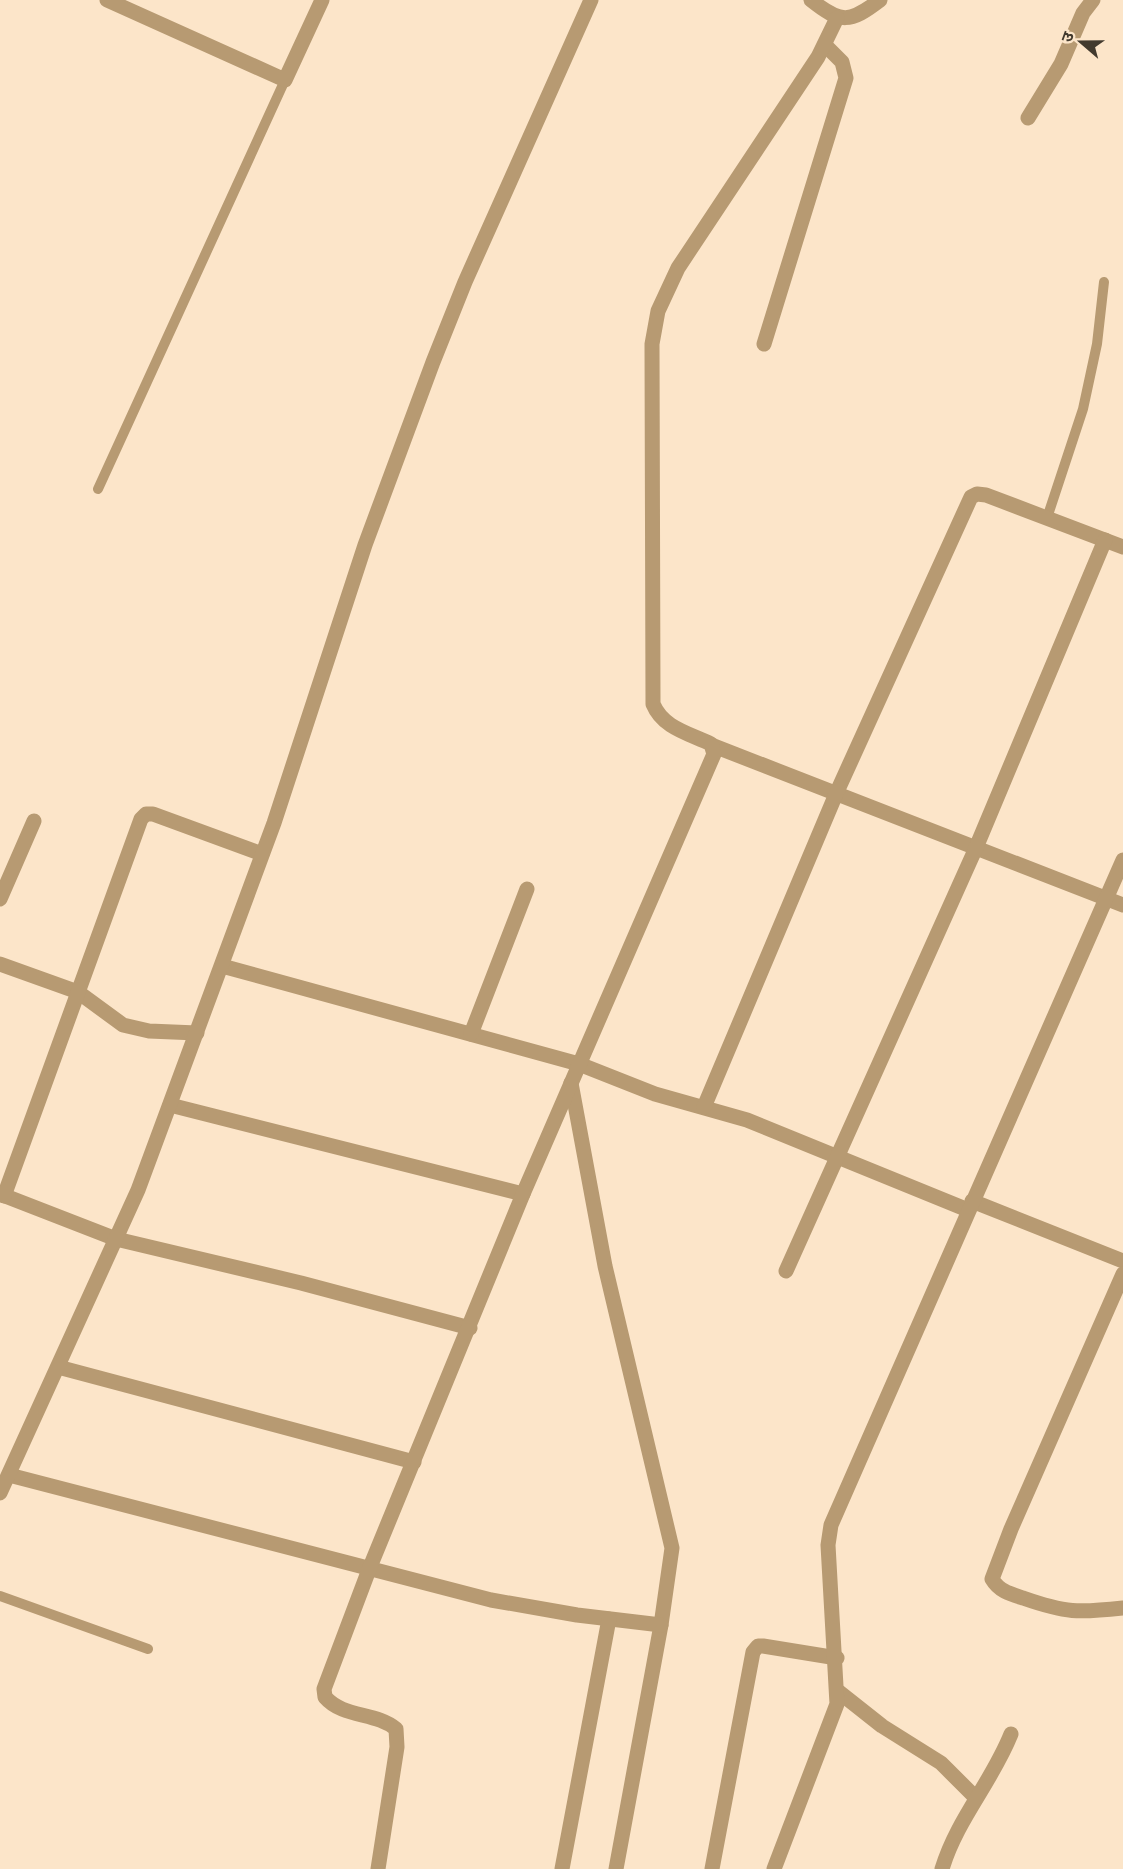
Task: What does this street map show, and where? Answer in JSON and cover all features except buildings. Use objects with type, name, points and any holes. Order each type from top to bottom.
[{"type":"street","points":[[107,0],[285,80],[322,0]]},
{"type":"street","points":[[0,1493],[116,1239],[170,1105],[262,854],[365,545],[433,362],[465,282],[591,0]]},
{"type":"street","points":[[811,0],[837,18],[847,19],[860,15],[880,0]]},
{"type":"street","points":[[1028,118],[1061,64],[1083,13],[1093,0]]},
{"type":"street","points":[[837,18],[825,45],[678,268],[665,294],[654,328],[651,473],[653,704],[658,716],[668,724],[714,746],[975,850],[1123,905]]},
{"type":"street","points":[[764,344],[846,78],[842,62],[825,45]]},
{"type":"street","points":[[704,1107],[836,794],[971,497],[978,494],[986,495],[1123,547]]},
{"type":"street","points":[[786,1272],[975,850],[1105,540]]},
{"type":"street","points":[[378,1869],[397,1747],[396,1729],[382,1722],[340,1709],[325,1697],[324,1689],[370,1567],[470,1328],[523,1194],[712,761],[714,746]]},
{"type":"street","points":[[262,854],[146,814],[138,824],[2,1195],[116,1239],[301,1283],[470,1328]]},
{"type":"street","points":[[0,899],[34,821]]},
{"type":"street","points":[[774,1869],[834,1717],[838,1692],[828,1545],[831,1525],[1123,860]]},
{"type":"street","points":[[471,1034],[527,889]]},
{"type":"street","points":[[0,964],[78,992],[123,1025],[149,1031],[197,1033]]},
{"type":"street","points":[[222,966],[579,1064],[655,1094],[747,1120],[838,1157],[1123,1261]]},
{"type":"street","points":[[571,1083],[605,1266],[669,1530],[671,1560],[662,1625],[616,1869]]},
{"type":"street","points":[[170,1105],[523,1194]]},
{"type":"street","points":[[1123,1274],[1011,1528],[992,1579],[996,1585],[1009,1594],[1061,1611],[1123,1608]]},
{"type":"street","points":[[58,1367],[414,1462]]},
{"type":"street","points":[[9,1475],[491,1600],[662,1625]]},
{"type":"street","points":[[562,1869],[609,1619]]},
{"type":"street","points":[[712,1869],[753,1652],[758,1646],[763,1646],[837,1658]]},
{"type":"street","points":[[838,1692],[882,1726],[941,1763],[976,1798]]},
{"type":"street","points":[[942,1869],[952,1840],[1000,1761],[1011,1734]]},
{"type":"lane","points":[[98,489],[285,80]]},
{"type":"lane","points":[[1047,518],[1083,409],[1098,344],[1104,282]]},
{"type":"lane","points":[[0,1596],[148,1649]]}]
